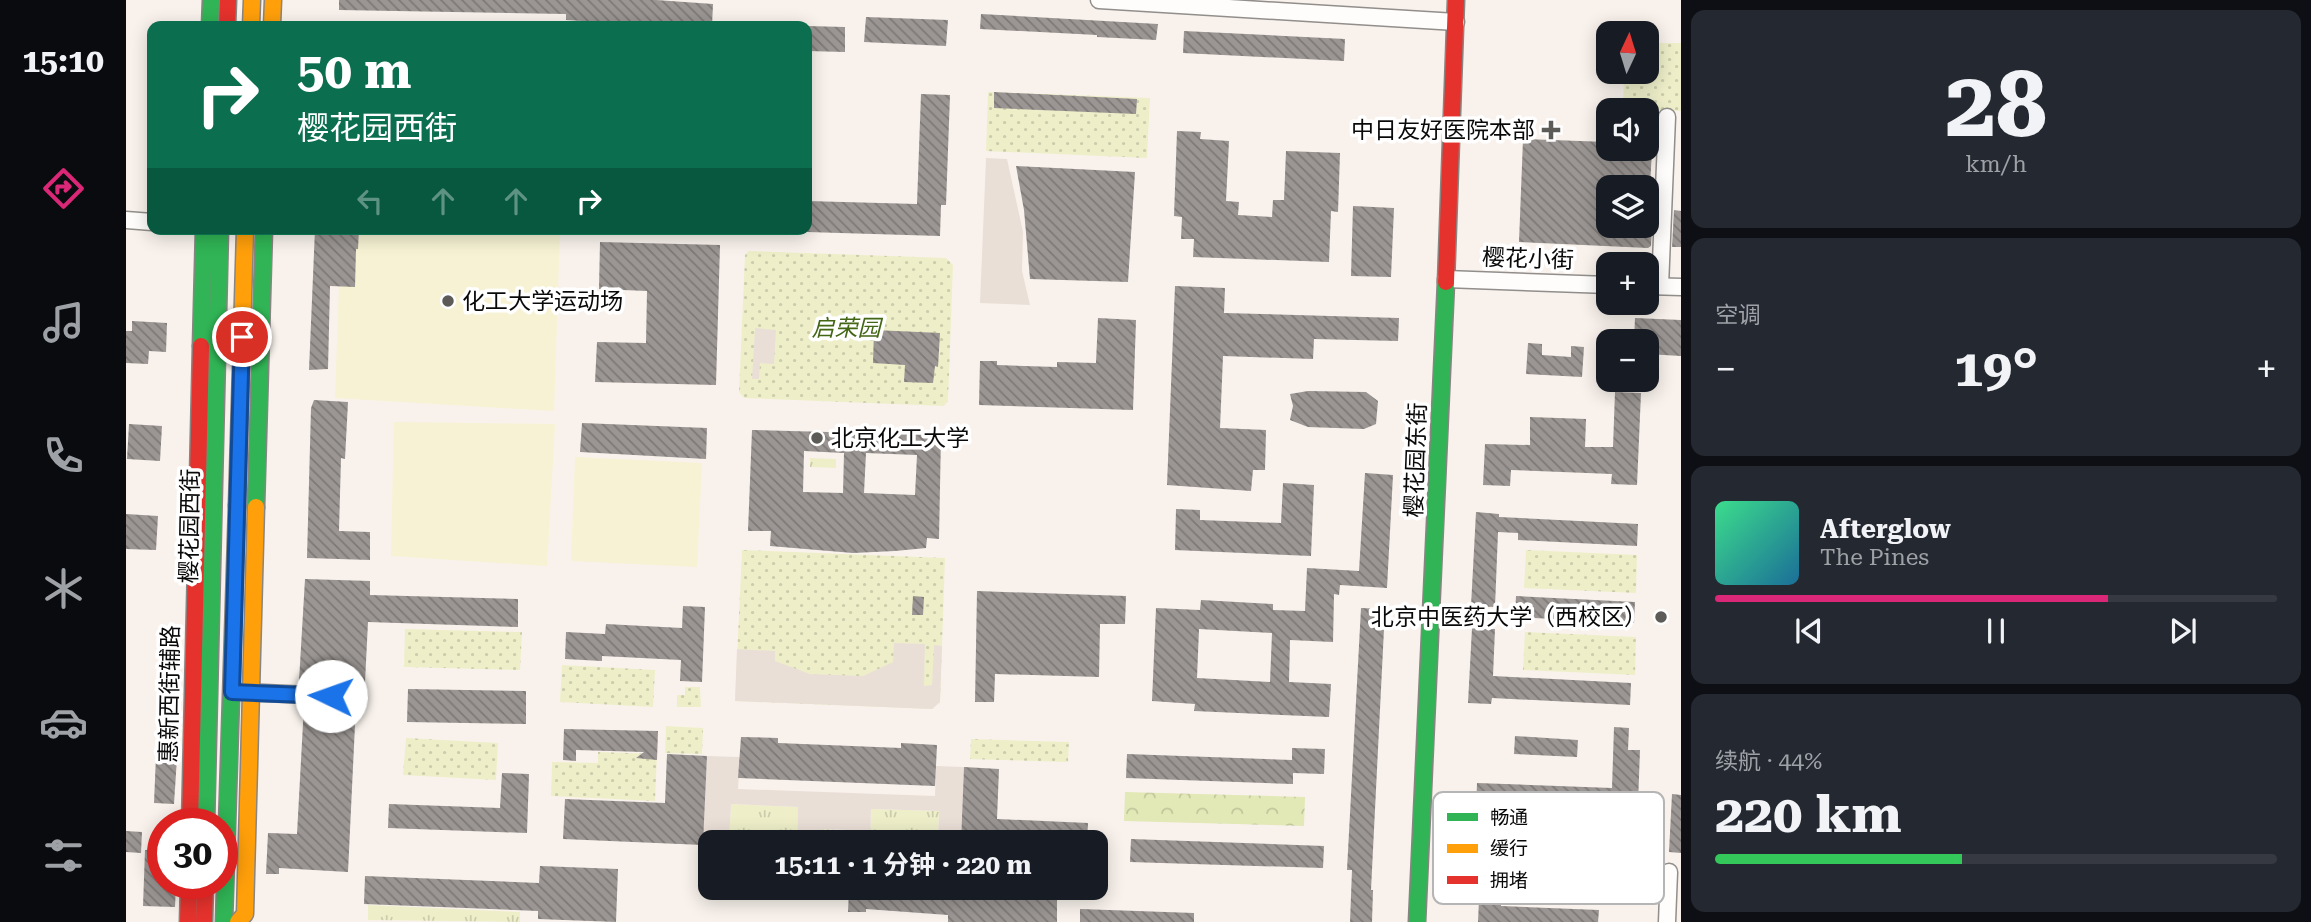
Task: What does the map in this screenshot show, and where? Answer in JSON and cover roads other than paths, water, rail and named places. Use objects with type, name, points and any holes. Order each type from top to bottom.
[{"type":"street","points":[[210,21],[211,0]]},
{"type":"street","points":[[227,21],[228,0]]},
{"type":"street","points":[[251,21],[252,0]]},
{"type":"street","points":[[272,21],[273,0]]},
{"type":"street","points":[[1099,0],[1262,5],[1456,22]]},
{"type":"street","name":"樱花园东街","points":[[1417,922],[1456,0]]},
{"type":"street","points":[[1656,252],[1667,117]]},
{"type":"street","points":[[126,220],[147,222]]},
{"type":"street","name":"惠新西街辅路","points":[[190,808],[204,235]]},
{"type":"street","name":"樱花园西街","points":[[206,808],[220,235]]},
{"type":"street","name":"樱花园西街","points":[[225,922],[245,235]]},
{"type":"street","points":[[239,922],[245,914],[264,235]]},
{"type":"street","name":"樱花小街","points":[[1446,279],[1596,285]]},
{"type":"street","points":[[1659,286],[1681,287]]},
{"type":"street","points":[[193,696],[209,688]]},
{"type":"street","points":[[232,692],[331,696]]},
{"type":"street","points":[[1667,922],[1669,872]]},
{"type":"street","points":[[188,922],[189,899]]},
{"type":"street","points":[[204,922],[205,899]]},
{"type":"place","name":"中日友好医院本部","points":[[1551,130]]},
{"type":"place","name":"化工大学运动场","points":[[448,301]]},
{"type":"place","name":"北京化工大学","points":[[817,438]]},
{"type":"place","name":"北京中医药大学（西校区）","points":[[1661,617]]},
{"type":"park label","name":"启荣园","points":[[846,328]]}]
